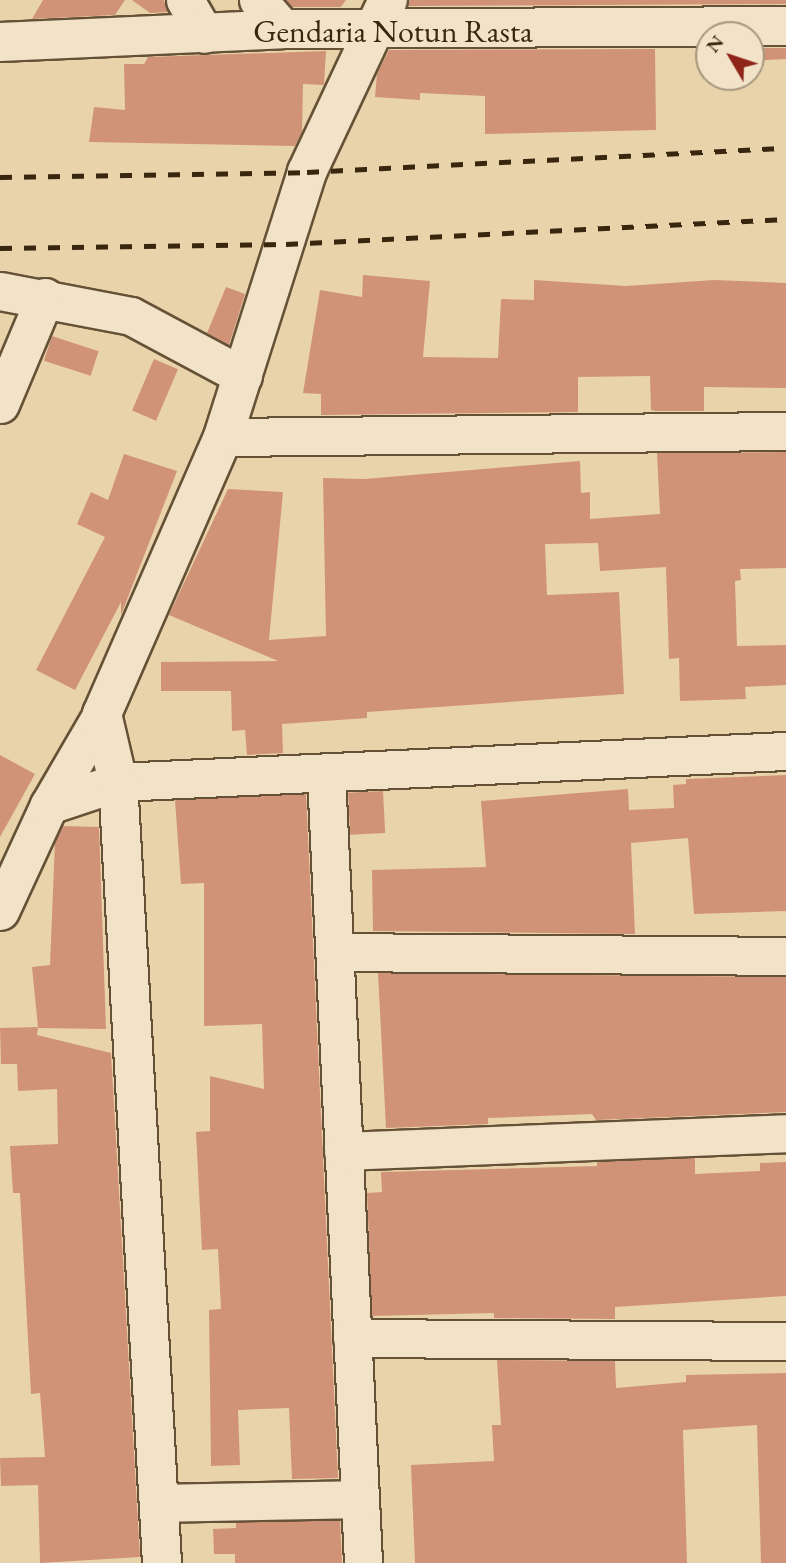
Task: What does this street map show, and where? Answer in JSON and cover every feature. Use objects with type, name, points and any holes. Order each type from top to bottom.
[{"type":"main road","name":"Gendaria Notun Rasta","points":[[0,41],[283,29],[379,16],[786,26]]},
{"type":"main road","points":[[162,1563],[118,782],[102,714],[223,437],[307,172],[379,16]]},
{"type":"street","points":[[185,0],[205,34]]},
{"type":"street","points":[[258,0],[283,29]]},
{"type":"street","points":[[0,291],[45,297],[131,316],[243,376]]},
{"type":"street","points":[[0,404],[45,297]]},
{"type":"street","points":[[223,437],[786,431]]},
{"type":"street","points":[[0,911],[49,805],[102,714]]},
{"type":"street","points":[[49,805],[118,782],[326,775],[786,751]]},
{"type":"street","points":[[326,775],[363,1563]]},
{"type":"street","points":[[334,951],[786,956]]},
{"type":"street","points":[[343,1151],[786,1133]]},
{"type":"street","points":[[352,1338],[786,1341]]},
{"type":"street","points":[[159,1503],[360,1499]]},
{"type":"building","points":[[43,0],[125,0],[115,15],[32,19]]},
{"type":"building","points":[[132,0],[164,0],[168,12],[150,13]]},
{"type":"building","points":[[286,0],[346,0],[341,7],[292,7]]},
{"type":"building","points":[[410,0],[786,0],[786,4],[408,6]]},
{"type":"building","points":[[765,48],[786,48],[786,59],[765,60]]},
{"type":"building","points":[[655,49],[656,130],[485,134],[485,96],[420,93],[420,100],[375,97],[377,74],[389,50]]},
{"type":"building","points":[[326,51],[324,85],[303,84],[302,132],[295,146],[89,142],[94,107],[125,110],[124,64],[144,64],[148,57]]},
{"type":"building","points":[[363,275],[430,281],[423,357],[498,358],[501,299],[534,300],[534,280],[626,286],[714,280],[786,283],[786,388],[704,387],[704,411],[656,411],[651,410],[650,376],[578,377],[578,412],[321,415],[321,394],[303,393],[320,290],[362,297]]},
{"type":"building","points":[[226,287],[245,294],[229,345],[207,333]]},
{"type":"building","points":[[52,336],[99,351],[91,376],[44,361]]},
{"type":"building","points":[[154,359],[178,369],[156,421],[132,411]]},
{"type":"building","points":[[786,452],[786,568],[740,569],[741,580],[735,581],[737,646],[786,645],[786,685],[745,687],[746,699],[680,701],[679,658],[669,659],[666,567],[600,571],[598,543],[545,544],[547,595],[619,592],[624,694],[367,712],[367,718],[282,724],[283,753],[247,755],[245,730],[232,731],[231,691],[161,691],[161,662],[278,661],[169,615],[228,489],[283,492],[269,640],[326,636],[323,478],[364,479],[580,461],[581,493],[590,492],[590,519],[660,514],[657,453]]},
{"type":"building","points":[[124,454],[177,471],[121,615],[121,602],[75,690],[36,670],[105,537],[77,524],[91,492],[108,500]]},
{"type":"building","points":[[0,755],[35,774],[0,837]]},
{"type":"building","points":[[786,775],[786,911],[694,914],[688,838],[631,843],[635,934],[373,931],[372,870],[486,867],[481,801],[628,789],[629,810],[674,808],[673,785],[686,784],[686,779]]},
{"type":"building","points":[[383,791],[385,833],[350,835],[348,793]]},
{"type":"building","points":[[306,794],[338,1478],[292,1479],[289,1408],[238,1410],[240,1465],[211,1466],[209,1310],[221,1309],[218,1249],[202,1250],[196,1132],[210,1131],[210,1076],[264,1089],[262,1024],[204,1026],[204,883],[181,884],[175,800]]},
{"type":"building","points":[[62,826],[99,827],[106,1029],[38,1028],[37,1035],[111,1053],[140,1557],[40,1563],[38,1485],[1,1486],[0,1458],[45,1457],[40,1393],[31,1394],[20,1193],[13,1193],[10,1146],[58,1144],[57,1089],[18,1091],[17,1064],[1,1064],[0,1028],[38,1027],[32,967],[50,965],[55,841]]},
{"type":"building","points":[[378,973],[786,977],[786,1112],[596,1120],[592,1114],[488,1118],[488,1124],[386,1128]]},
{"type":"building","points":[[695,1158],[695,1174],[760,1171],[760,1163],[786,1162],[786,1296],[615,1307],[615,1319],[494,1318],[494,1313],[372,1316],[367,1193],[382,1192],[381,1172],[597,1166],[597,1162]]},
{"type":"building","points":[[497,1360],[615,1361],[616,1388],[686,1382],[686,1375],[786,1373],[786,1563],[761,1563],[757,1425],[683,1430],[687,1563],[415,1563],[411,1465],[494,1461],[492,1425],[501,1425]]},
{"type":"building","points":[[340,1520],[342,1563],[235,1563],[235,1554],[214,1554],[213,1529],[236,1528],[236,1522]]},
{"type":"railway","points":[[0,177],[307,172],[786,148]]},
{"type":"railway","points":[[0,248],[286,244],[786,219]]}]
